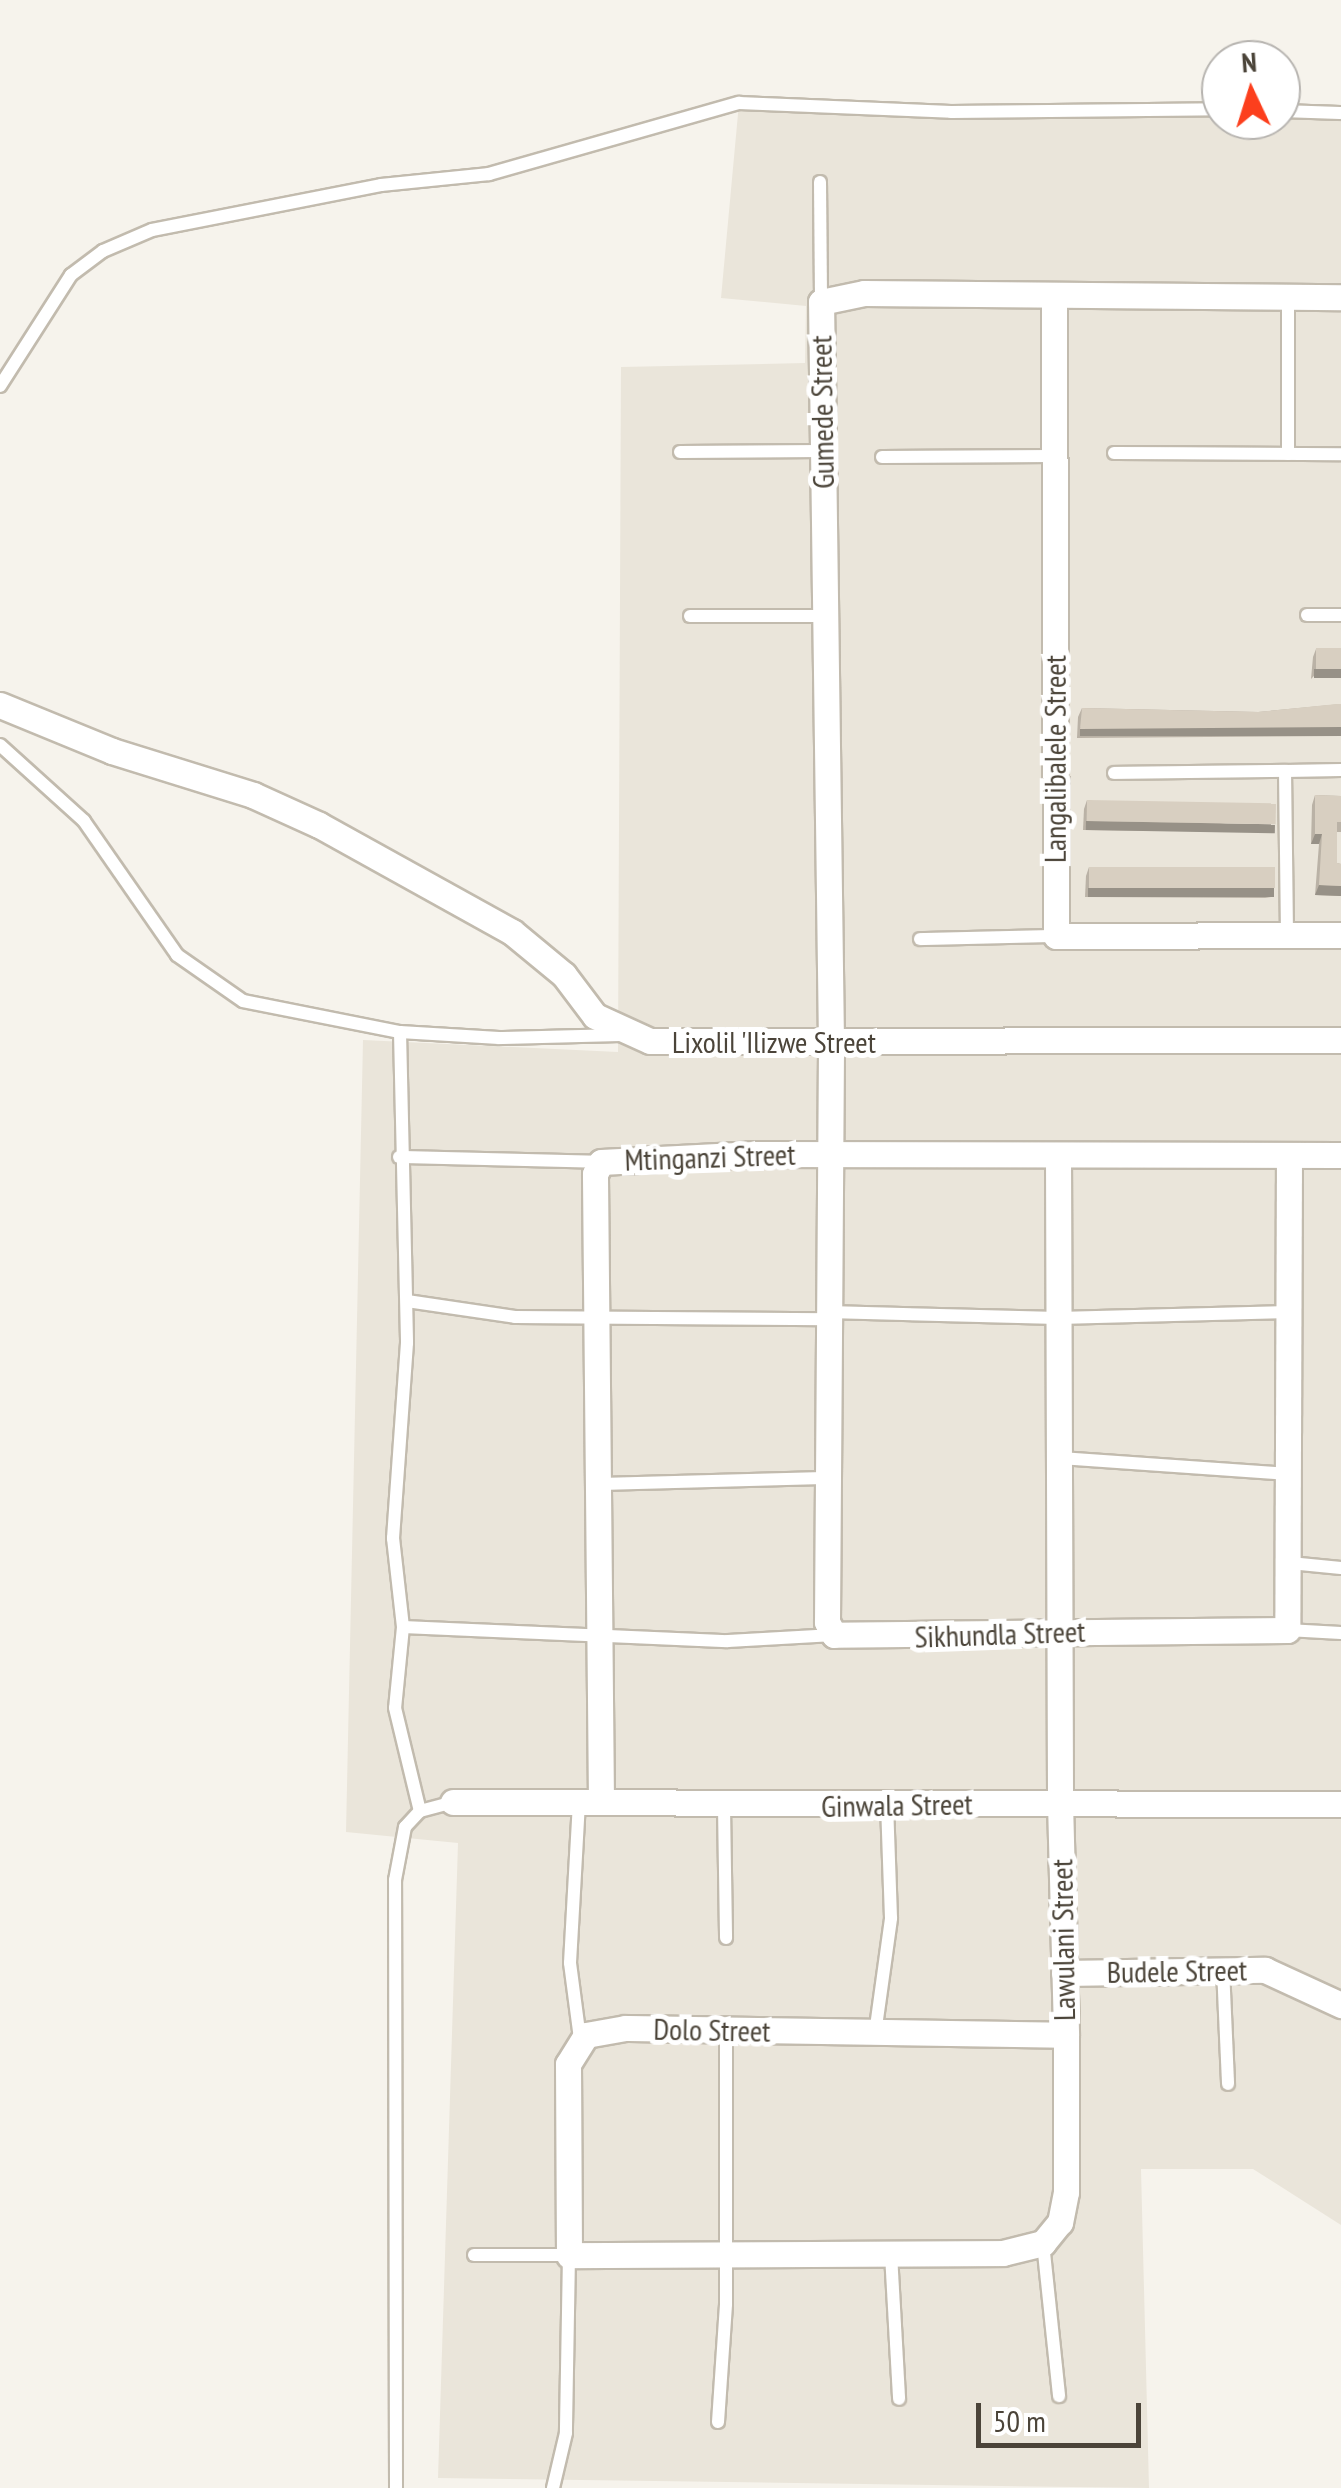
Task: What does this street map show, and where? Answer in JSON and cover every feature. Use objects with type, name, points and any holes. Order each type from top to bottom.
[{"type":"street","name":"Gumede Street","points":[[830,1042],[821,302],[864,294],[1341,297]]},
{"type":"street","name":"Langalibalele Street","points":[[1054,297],[1056,936]]},
{"type":"street","name":"Lixolil 'Ilizwe Street","points":[[0,706],[112,751],[254,795],[319,826],[512,932],[564,976],[596,1016],[628,1035],[673,1045],[1341,1040]]},
{"type":"street","points":[[1056,936],[1341,935]]},
{"type":"street","points":[[830,1042],[827,1622],[834,1635]]},
{"type":"street","name":"Mtinganzi Street","points":[[590,1802],[599,1630],[595,1174],[601,1162],[828,1154],[1341,1155]]},
{"type":"street","name":"Lawulani Street","points":[[1043,2243],[1060,2222],[1066,2192],[1058,1154]]},
{"type":"street","points":[[1287,1630],[1289,1156]]},
{"type":"street","name":"Sikhundla Street","points":[[834,1635],[1287,1630]]},
{"type":"street","name":"Ginwala Street","points":[[453,1802],[724,1806],[1341,1804]]},
{"type":"street","name":"Budele Street","points":[[1064,1972],[1223,1968],[1290,1976],[1341,2005]]},
{"type":"street","name":"Dolo Street","points":[[580,2039],[625,2028],[1066,2035]]},
{"type":"street","points":[[580,2039],[568,2064],[569,2255],[1003,2254],[1043,2243]]},
{"type":"lane","points":[[0,386],[71,275],[103,251],[152,230],[342,192],[490,174],[738,102],[950,112],[1201,109]]},
{"type":"lane","points":[[1301,112],[1341,113]]},
{"type":"lane","points":[[820,182],[821,302]]},
{"type":"lane","points":[[1288,298],[1288,454]]},
{"type":"lane","points":[[680,452],[822,452]]},
{"type":"lane","points":[[1114,453],[1341,454]]},
{"type":"lane","points":[[882,457],[1053,456]]},
{"type":"lane","points":[[1307,615],[1341,615]]},
{"type":"lane","points":[[690,616],[824,616]]},
{"type":"lane","points":[[0,745],[84,821],[154,924],[206,981],[285,1014],[400,1032],[499,1038],[628,1035]]},
{"type":"lane","points":[[1114,773],[1341,770]]},
{"type":"lane","points":[[1284,771],[1288,934]]},
{"type":"lane","points":[[920,939],[1056,936]]},
{"type":"lane","points":[[400,1032],[399,1156],[406,1301],[393,1538],[403,1628],[396,1718],[420,1810]]},
{"type":"lane","points":[[399,1156],[601,1162]]},
{"type":"lane","points":[[406,1301],[486,1314],[596,1318],[1058,1318],[1289,1312]]},
{"type":"lane","points":[[1059,1458],[1290,1474]]},
{"type":"lane","points":[[597,1484],[828,1478]]},
{"type":"lane","points":[[1290,1563],[1341,1568]]},
{"type":"lane","points":[[403,1628],[599,1630],[728,1641],[834,1635]]},
{"type":"lane","points":[[1287,1630],[1341,1633]]},
{"type":"lane","points":[[396,2488],[395,1880],[400,1840],[420,1810],[453,1802]]},
{"type":"lane","points":[[580,2039],[570,1964],[590,1802]]},
{"type":"lane","points":[[724,1806],[726,1938]]},
{"type":"lane","points":[[876,2034],[891,1918],[887,1806]]},
{"type":"lane","points":[[1223,1968],[1228,2084]]},
{"type":"lane","points":[[718,2422],[726,2031]]},
{"type":"lane","points":[[1043,2243],[1059,2396]]},
{"type":"lane","points":[[890,2254],[898,2399]]},
{"type":"lane","points":[[474,2255],[569,2255],[566,2433],[553,2488]]},
{"type":"shaded area","points":[[739,103],[951,112],[1201,109],[1201,140],[1301,140],[1301,112],[1341,113],[1341,2225],[1253,2169],[1141,2169],[1149,2488],[438,2478],[458,1843],[346,1832],[363,1040],[618,1052],[621,367],[805,363],[806,306],[721,298]]},
{"type":"building","points":[[1316,648],[1341,648],[1341,669],[1316,669]]},
{"type":"building","points":[[1341,704],[1341,727],[1080,729],[1082,708],[1258,712]]},
{"type":"building","points":[[1315,795],[1341,796],[1337,863],[1341,864],[1341,886],[1319,885],[1322,834],[1315,834]]},
{"type":"building","points":[[1087,800],[1276,803],[1276,824],[1087,821]]},
{"type":"building","points":[[1089,867],[1275,867],[1275,888],[1089,888]]}]
